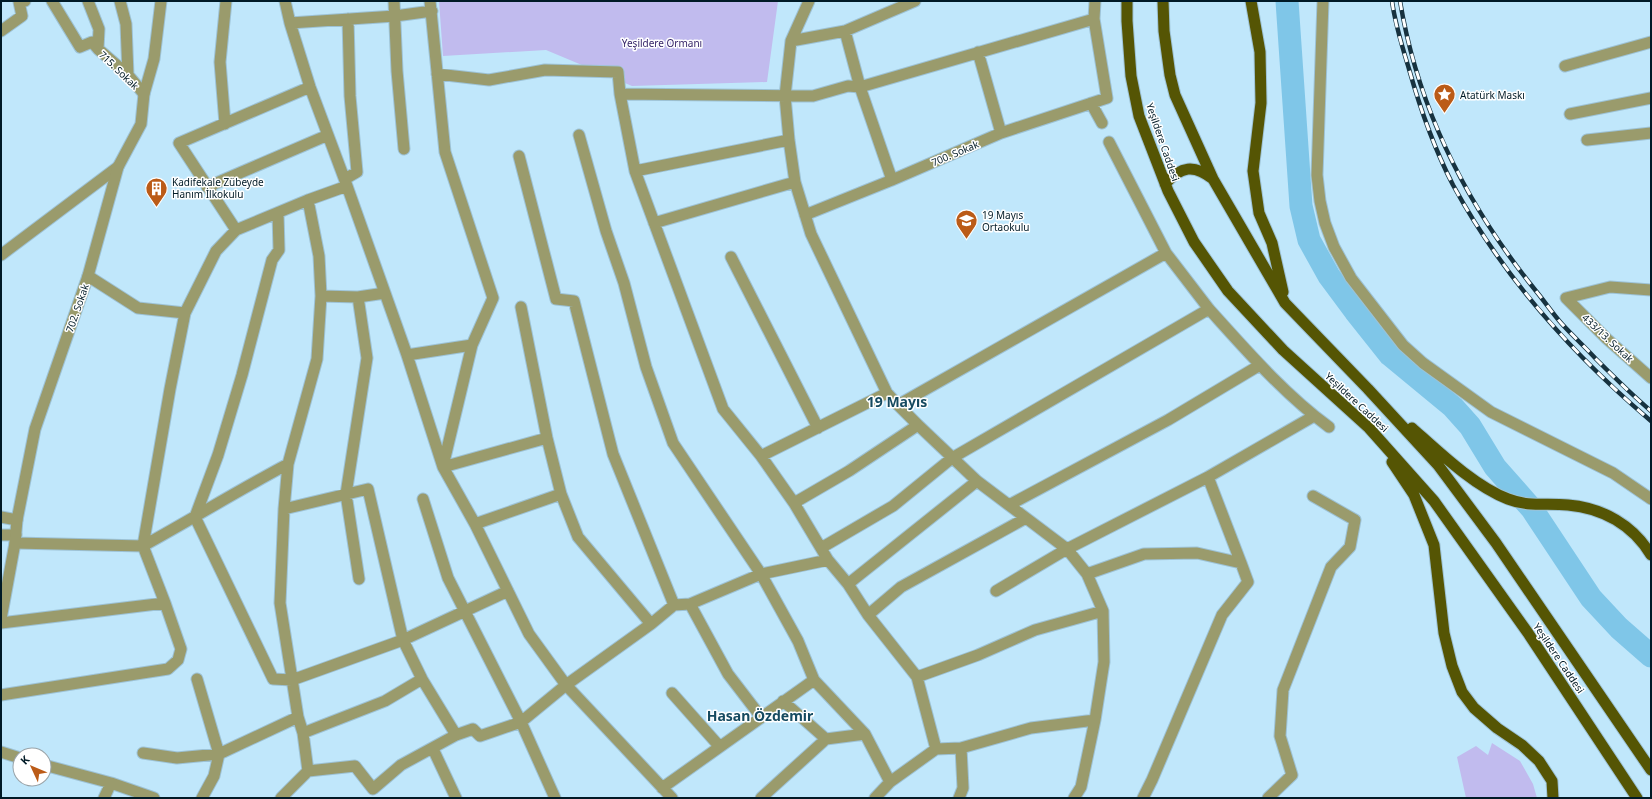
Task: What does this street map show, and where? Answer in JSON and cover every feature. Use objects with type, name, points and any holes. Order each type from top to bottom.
[{"type":"highway","name":"Yeşildere Caddesi","points":[[1127,1],[1131,76],[1139,116],[1168,191],[1194,242],[1228,291],[1283,350],[1369,428],[1434,501],[1528,633],[1637,798]]},
{"type":"highway","name":"Yeşildere Caddesi","points":[[1163,1],[1164,31],[1170,75],[1175,95],[1213,179],[1285,303],[1368,389],[1438,465],[1496,543],[1651,770]]},
{"type":"highway","points":[[1251,1],[1260,52],[1261,103],[1253,171],[1260,213],[1272,242],[1285,303]]},
{"type":"highway","points":[[1165,184],[1179,171],[1188,169],[1203,172],[1213,179]]},
{"type":"highway","points":[[1368,389],[1478,484],[1508,500],[1537,506],[1568,505],[1597,511],[1620,522],[1642,540],[1651,555]]},
{"type":"highway","points":[[1369,428],[1414,495],[1434,545],[1444,633],[1452,666],[1462,692],[1474,708],[1497,728],[1522,745],[1539,761],[1552,781],[1553,798]]},
{"type":"street","points":[[1,31],[22,16],[19,2],[25,1]]},
{"type":"street","name":"715. Sokak","points":[[52,1],[80,47],[92,42],[128,75],[144,94]]},
{"type":"street","points":[[88,1],[99,29],[98,49]]},
{"type":"street","points":[[120,1],[126,24],[128,75]]},
{"type":"street","name":"702. Sokak","points":[[1,619],[16,539],[17,520],[35,429],[88,276],[118,167],[141,124],[144,94],[154,59],[161,1]]},
{"type":"street","points":[[225,124],[220,62],[226,1]]},
{"type":"street","points":[[285,1],[290,23],[310,86],[407,355],[443,467],[475,524],[529,634],[566,685],[672,798]]},
{"type":"street","points":[[394,1],[397,71],[404,149]]},
{"type":"street","points":[[809,1],[791,41],[785,96],[795,182],[811,234],[887,393],[918,425],[977,481],[1067,549],[1087,574],[1103,611],[1104,662],[1095,720],[1081,787],[1074,798]]},
{"type":"street","points":[[791,41],[845,31],[915,1]]},
{"type":"street","points":[[620,94],[813,96],[848,86],[860,87],[1094,19],[1095,1]]},
{"type":"street","points":[[1323,1],[1318,182],[1320,201],[1331,241],[1351,278],[1403,345],[1429,367],[1490,412],[1613,473],[1651,499]]},
{"type":"street","points":[[290,23],[395,16],[431,6],[445,152],[493,298],[472,345],[443,467]]},
{"type":"street","points":[[1,695],[168,669],[178,660],[181,649],[143,546],[170,389],[185,313],[216,251],[236,230],[346,183],[357,172],[350,96],[348,19]]},
{"type":"street","name":"700. Sokak","points":[[805,216],[1001,133],[1107,98],[1094,19]]},
{"type":"street","points":[[845,31],[860,87],[892,180]]},
{"type":"street","points":[[1565,66],[1651,42]]},
{"type":"street","points":[[978,52],[1001,133]]},
{"type":"street","points":[[437,74],[489,80],[545,70],[618,72],[620,94],[635,171],[723,409],[761,456],[794,503],[828,560],[848,584],[868,615],[917,677],[936,749]]},
{"type":"street","points":[[236,230],[179,143],[310,86]]},
{"type":"street","points":[[1570,114],[1651,98]]},
{"type":"street","points":[[1091,103],[1102,123]]},
{"type":"street","points":[[1587,140],[1651,133]]},
{"type":"street","points":[[207,187],[328,135]]},
{"type":"street","points":[[579,135],[606,231],[624,283],[646,367],[673,443],[761,574],[798,641],[814,680],[865,734],[890,782]]},
{"type":"street","points":[[635,171],[789,140]]},
{"type":"street","points":[[1108,142],[1166,253],[1209,309],[1260,365],[1314,416],[1329,427]]},
{"type":"street","points":[[519,156],[556,299],[574,302],[613,454],[674,605]]},
{"type":"street","points":[[1,255],[118,167]]},
{"type":"street","points":[[654,223],[795,182]]},
{"type":"street","points":[[308,200],[320,256],[321,296],[317,359],[288,464],[284,509],[280,603],[298,717],[303,733],[308,771]]},
{"type":"street","points":[[278,212],[280,250],[272,260],[242,375],[218,455],[195,517],[273,679],[292,680],[403,640],[508,591]]},
{"type":"street","points":[[898,405],[1166,253]]},
{"type":"street","points":[[731,258],[818,428]]},
{"type":"street","points":[[88,276],[138,308],[185,313]]},
{"type":"street","name":"433/13. Sokak","points":[[1651,290],[1610,287],[1566,298],[1607,339],[1651,378]]},
{"type":"street","points":[[321,296],[358,297],[385,293]]},
{"type":"street","points":[[358,297],[367,358],[346,494],[359,579]]},
{"type":"street","points":[[521,307],[547,438],[561,494],[578,537],[652,624]]},
{"type":"street","points":[[821,548],[893,506],[952,458],[1209,309]]},
{"type":"street","points":[[407,355],[472,345]]},
{"type":"street","points":[[1009,505],[1168,420],[1260,365]]},
{"type":"street","points":[[761,456],[887,393]]},
{"type":"street","points":[[996,591],[1067,549],[1208,477],[1314,416]]},
{"type":"street","points":[[794,503],[849,471],[918,425]]},
{"type":"street","points":[[443,467],[547,438]]},
{"type":"street","points":[[1,535],[16,539],[143,546],[288,464]]},
{"type":"street","points":[[1143,798],[1222,615],[1248,582],[1208,477]]},
{"type":"street","points":[[848,584],[977,481]]},
{"type":"street","points":[[284,509],[368,489],[403,640],[422,679],[456,735]]},
{"type":"street","points":[[475,524],[561,494]]},
{"type":"street","points":[[1268,798],[1292,775],[1280,736],[1283,690],[1332,567],[1350,547],[1355,520],[1313,496]]},
{"type":"street","points":[[423,499],[448,578],[521,722],[555,798]]},
{"type":"street","points":[[1,518],[17,520]]},
{"type":"street","points":[[868,615],[901,587],[1026,518]]},
{"type":"street","points":[[1087,574],[1144,554],[1197,553],[1241,563]]},
{"type":"street","points":[[281,798],[308,771],[355,766],[373,789],[401,766],[456,735],[473,729],[480,736],[521,722],[566,685],[652,624],[674,605],[690,604],[761,574],[828,560]]},
{"type":"street","points":[[1,623],[165,603]]},
{"type":"street","points":[[690,604],[728,674],[761,717]]},
{"type":"street","points":[[917,677],[978,656],[1035,630],[1103,611]]},
{"type":"street","points":[[197,679],[219,754],[214,776],[202,798]]},
{"type":"street","points":[[303,733],[384,701],[422,679]]},
{"type":"street","points":[[662,788],[814,680]]},
{"type":"street","points":[[672,693],[720,746]]},
{"type":"street","points":[[783,701],[826,739]]},
{"type":"street","points":[[143,753],[177,758],[219,754],[298,717]]},
{"type":"street","points":[[875,798],[890,782],[936,749],[961,748],[1031,728],[1095,720]]},
{"type":"street","points":[[760,798],[826,739],[865,734]]},
{"type":"street","points":[[959,798],[963,788],[961,748]]},
{"type":"street","points":[[433,749],[456,798]]},
{"type":"street","points":[[1,752],[12,755]]},
{"type":"street","points":[[52,767],[111,783],[154,798]]},
{"type":"street","points":[[104,798],[111,783]]},
{"type":"green space","name":"Yeşildere Ormanı","points":[[439,1],[778,1],[767,82],[632,86],[546,50],[443,56]]},
{"type":"green space","points":[[1492,743],[1520,761],[1533,784],[1537,798],[1466,798],[1457,757],[1476,746],[1488,755]]},
{"type":"waterway","points":[[1287,1],[1301,206],[1309,240],[1329,276],[1390,355],[1453,407],[1470,426],[1495,467],[1532,509],[1591,598],[1619,628],[1651,656]]},
{"type":"railway","points":[[1392,1],[1401,43],[1428,128],[1446,171],[1472,218],[1494,251],[1541,312],[1594,369],[1651,421]]},
{"type":"railway","points":[[1400,1],[1408,41],[1419,80],[1449,155],[1468,191],[1511,259],[1552,312],[1596,359],[1651,411]]},
{"type":"place","name":"Atatürk Maskı","points":[[1444,114]]},
{"type":"place","name":"Kadifekale Zübeyde Hanım İlkokulu","points":[[157,208]]},
{"type":"place","name":"19 Mayıs Ortaokulu","points":[[966,240]]},
{"type":"district","name":"19 Mayıs","points":[[897,402]]},
{"type":"district","name":"Hasan Özdemir","points":[[760,716]]}]
